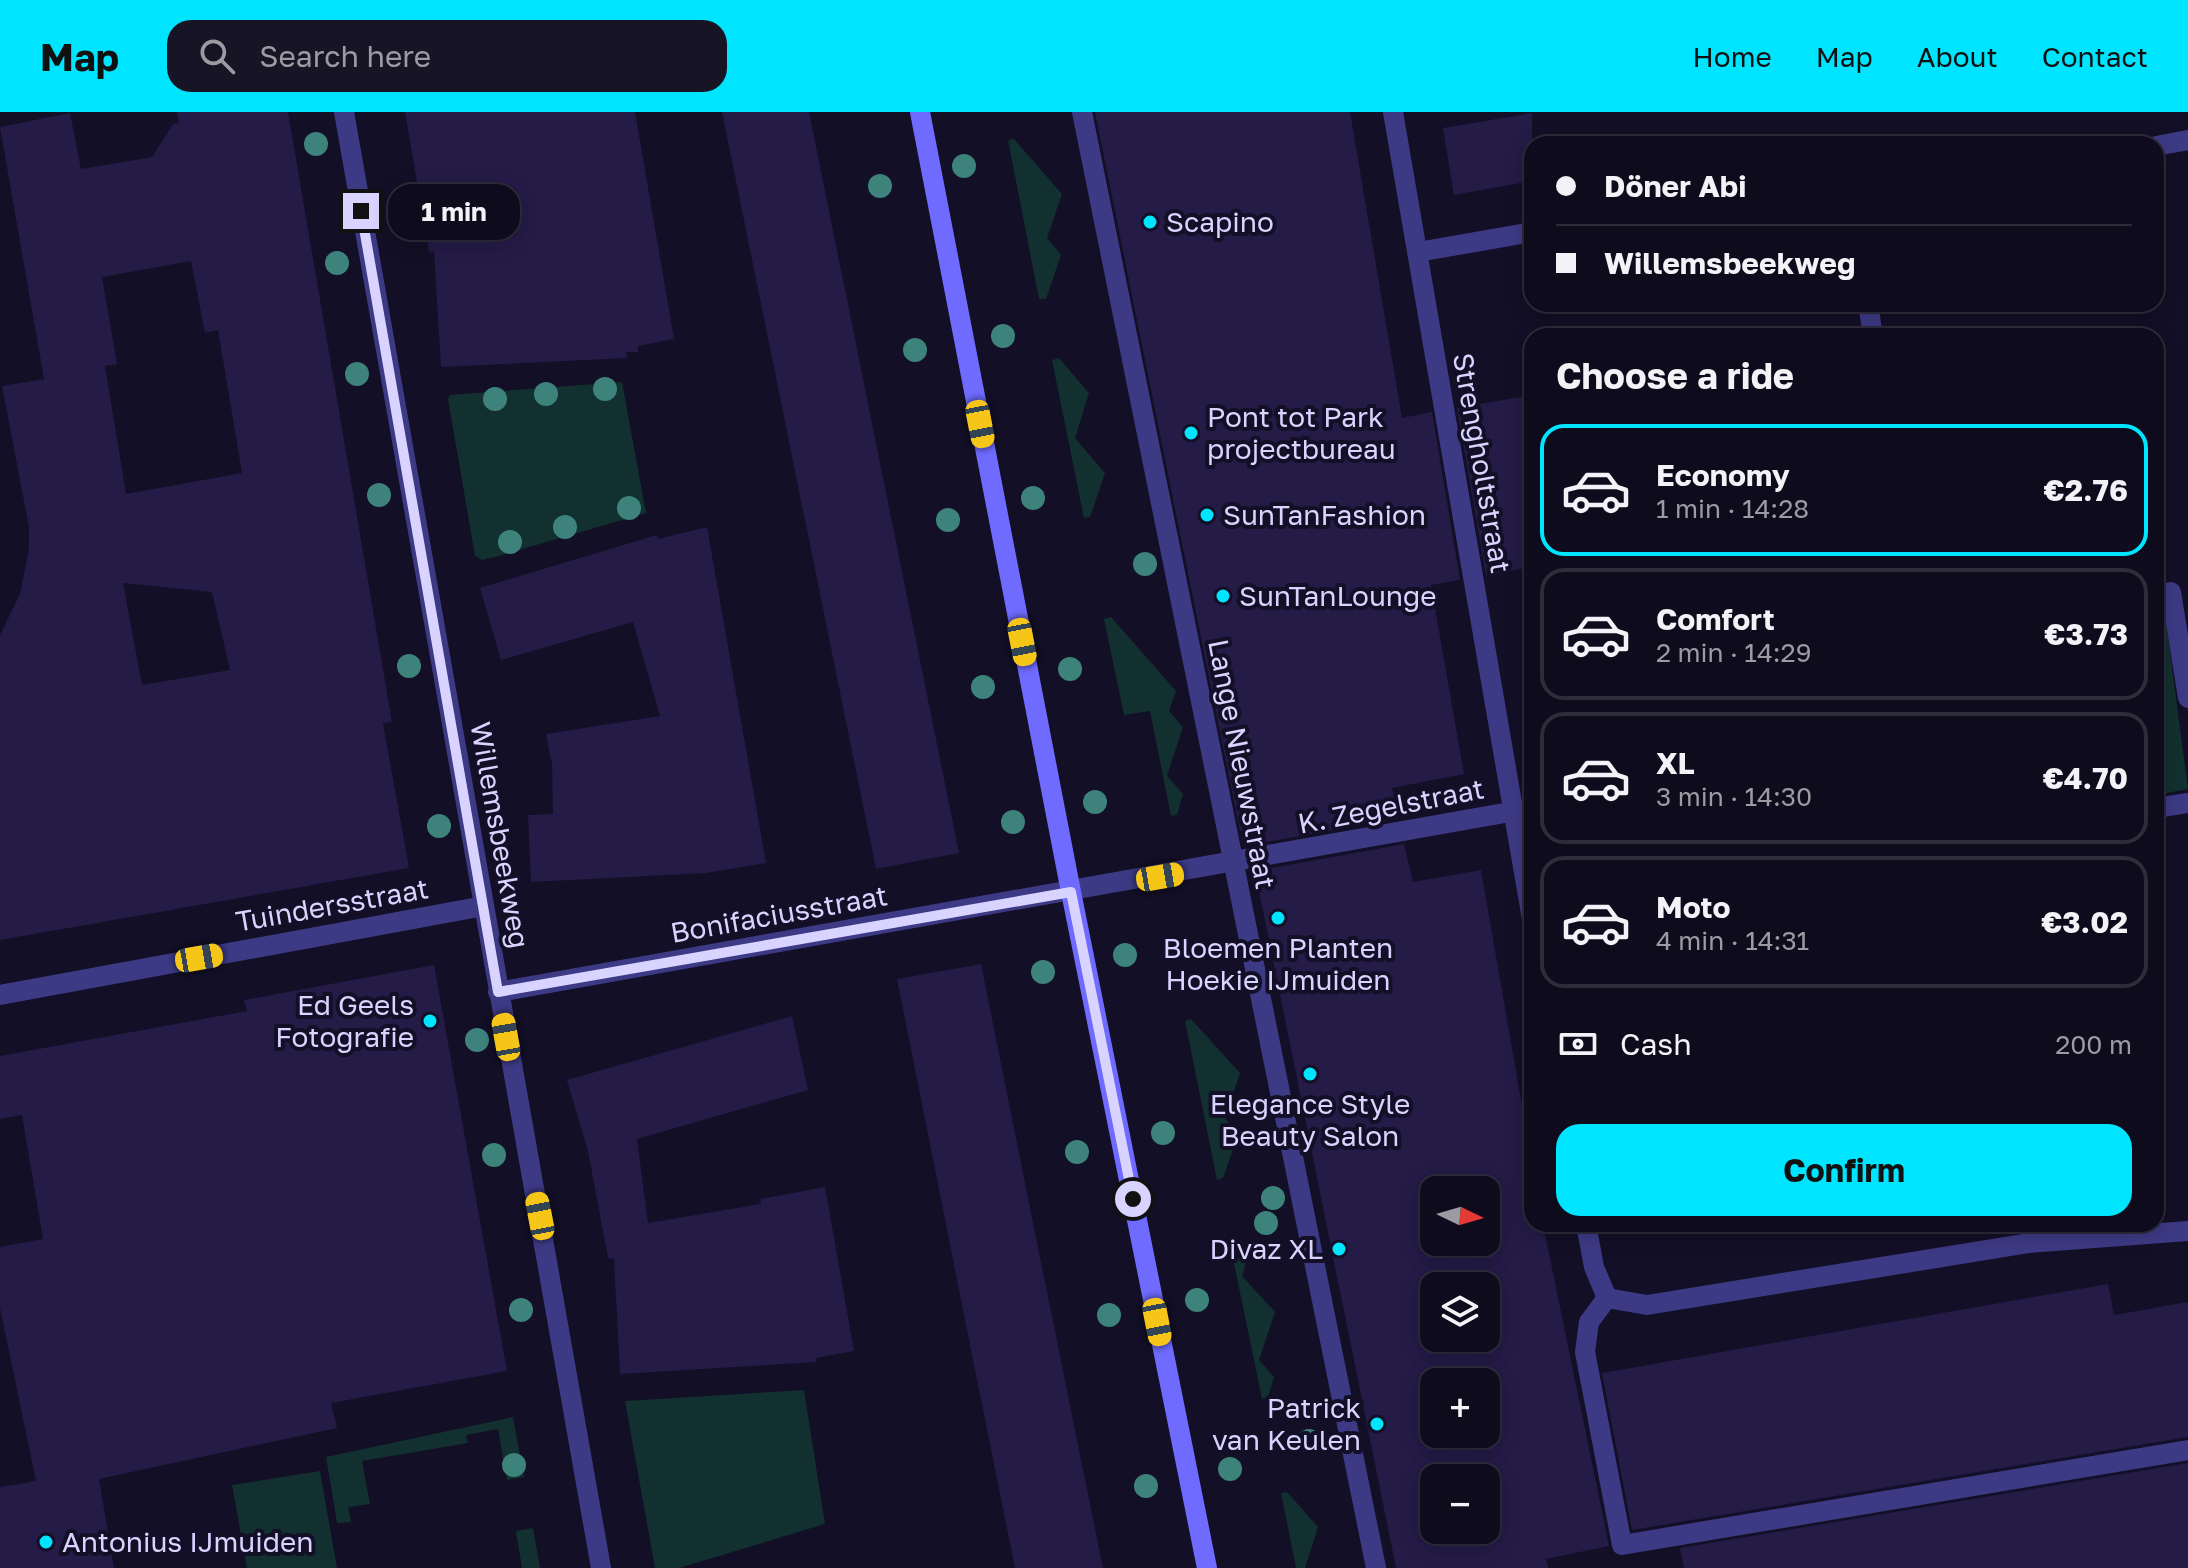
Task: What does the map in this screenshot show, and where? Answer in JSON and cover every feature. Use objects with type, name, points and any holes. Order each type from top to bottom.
[{"type":"street","name":"Willemsbeekweg","points":[[344,112],[601,1568]]},
{"type":"street","points":[[920,112],[1071,892],[1207,1568]]},
{"type":"street","name":"Lange Nieuwstraat","points":[[1082,112],[1376,1568]]},
{"type":"street","name":"Strengholtstraat","points":[[1393,112],[1524,832]]},
{"type":"street","points":[[2164,144],[2188,140]]},
{"type":"street","points":[[1418,252],[1524,233]]},
{"type":"street","points":[[2164,593],[2171,592],[2188,698]]},
{"type":"street","points":[[2164,807],[2188,803]]},
{"type":"street","name":"K. Zegelstraat","points":[[1071,892],[1522,810]]},
{"type":"street","name":"Bonifaciusstraat","points":[[498,992],[1071,892]]},
{"type":"street","name":"Tuindersstraat","points":[[0,995],[484,906]]},
{"type":"street","points":[[2164,1231],[2188,1231]]},
{"type":"street","points":[[1587,1232],[1594,1267],[1607,1298]]},
{"type":"street","points":[[1607,1298],[1647,1305],[2027,1234],[2134,1232]]},
{"type":"street","points":[[1607,1298],[1589,1322],[1585,1352],[1622,1545],[2188,1450]]},
{"type":"green space","points":[[1014,139],[1062,194],[1047,238],[1061,255],[1046,299],[1039,299],[1008,140]]},
{"type":"green space","points":[[1059,358],[1089,393],[1075,438],[1105,473],[1090,517],[1084,518],[1052,360]]},
{"type":"green space","points":[[622,382],[646,513],[499,556],[482,560],[475,556],[448,399],[450,395]]},
{"type":"green space","points":[[2164,607],[2188,789],[2164,794]]},
{"type":"green space","points":[[1111,617],[1176,691],[1169,711],[1183,727],[1167,776],[1183,794],[1177,815],[1171,816],[1150,711],[1124,715],[1104,619]]},
{"type":"green space","points":[[1191,1019],[1240,1073],[1225,1118],[1238,1134],[1223,1178],[1217,1180],[1185,1021]]},
{"type":"green space","points":[[1235,1238],[1249,1253],[1242,1276],[1275,1312],[1259,1360],[1274,1377],[1268,1397],[1262,1399],[1229,1239]]},
{"type":"green space","points":[[804,1390],[825,1524],[679,1568],[655,1568],[625,1401]]},
{"type":"green space","points":[[513,1417],[524,1477],[507,1480],[498,1429],[466,1435],[468,1443],[362,1461],[370,1504],[348,1507],[351,1522],[337,1523],[326,1457]]},
{"type":"green space","points":[[320,1471],[337,1568],[247,1568],[232,1485]]},
{"type":"green space","points":[[1287,1492],[1318,1527],[1305,1568],[1296,1568],[1281,1493]]},
{"type":"green space","points":[[533,1528],[540,1568],[522,1568],[516,1531]]},
{"type":"building","points":[[177,112],[288,112],[392,722],[383,723],[409,868],[0,940],[0,635],[20,594],[29,549],[29,527],[2,386],[44,379],[0,127],[70,113],[81,169],[152,157],[173,124],[179,123]],"holes":[[[191,261],[205,333],[218,330],[242,473],[126,494],[105,366],[117,364],[102,277]],[[123,583],[212,592],[230,670],[142,685]]]},
{"type":"building","points":[[405,112],[635,112],[674,339],[638,346],[638,352],[626,352],[627,358],[441,367],[434,251],[429,252]]},
{"type":"building","points":[[722,112],[809,112],[959,853],[876,869]]},
{"type":"building","points":[[1095,112],[1350,112],[1402,418],[1432,412],[1460,580],[1431,585],[1464,774],[1392,788],[1399,818],[1250,845],[1246,829],[1240,831]]},
{"type":"building","points":[[1532,113],[1532,136],[1524,136],[1524,182],[1454,195],[1443,128]]},
{"type":"building","points":[[1524,396],[1524,568],[1486,575],[1457,408]]},
{"type":"building","points":[[707,527],[766,863],[706,873],[531,882],[528,815],[553,814],[552,764],[546,734],[660,716],[633,622],[501,660],[480,588],[657,535],[658,539]]},
{"type":"building","points":[[1404,844],[1413,882],[1481,870],[1524,1117],[1524,1232],[1545,1232],[1609,1546],[1546,1559],[1548,1568],[1396,1568],[1255,871]]},
{"type":"building","points":[[981,964],[1103,1568],[1015,1568],[897,979]]},
{"type":"building","points":[[434,965],[507,1371],[331,1403],[337,1428],[99,1479],[114,1568],[0,1568],[0,1487],[36,1481],[0,1308],[0,1247],[43,1239],[22,1115],[0,1119],[0,1056],[247,1011],[244,1000]]},
{"type":"building","points":[[792,1016],[808,1090],[637,1139],[648,1223],[761,1204],[760,1199],[825,1187],[854,1351],[816,1358],[817,1362],[620,1374],[614,1259],[608,1258],[588,1151],[567,1080]]},
{"type":"building","points":[[2108,1284],[2114,1315],[2188,1302],[2188,1437],[1632,1530],[1602,1373]]},
{"type":"building","points":[[2188,1463],[2188,1568],[1684,1568],[1680,1548]]},
{"type":"place","name":"Scapino","points":[[1150,222]]},
{"type":"place","name":"Pont tot Park projectbureau","points":[[1191,433]]},
{"type":"place","name":"SunTanFashion","points":[[1207,515]]},
{"type":"place","name":"SunTanLounge","points":[[1223,596]]},
{"type":"place","name":"Bloemen Planten Hoekie IJmuiden","points":[[1278,918]]},
{"type":"place","name":"Ed Geels Fotografie","points":[[430,1021]]},
{"type":"place","name":"Elegance Style Beauty Salon","points":[[1310,1074]]},
{"type":"place","name":"Divaz XL","points":[[1339,1249]]},
{"type":"place","name":"Patrick van Keulen","points":[[1377,1424]]},
{"type":"place","name":"Antonius IJmuiden","points":[[46,1542]]},
{"type":"route","points":[[361,211],[498,992],[1071,892],[1133,1199]]}]
